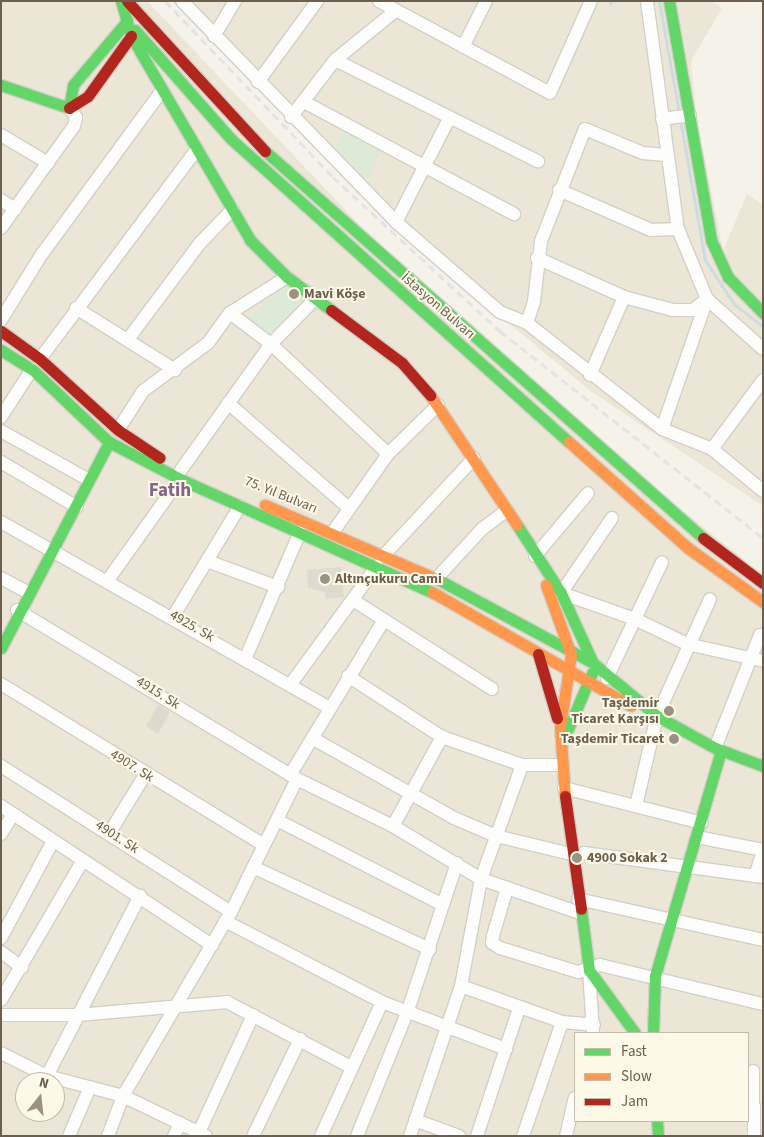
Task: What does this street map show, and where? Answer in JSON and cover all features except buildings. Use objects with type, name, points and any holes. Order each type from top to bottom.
[{"type":"street","name":"İstasyon Bulvarı","points":[[126,1],[242,129],[331,213],[698,534],[763,583]]},
{"type":"street","points":[[214,36],[235,1]]},
{"type":"street","points":[[258,82],[317,1]]},
{"type":"street","points":[[379,1],[550,93],[591,1]]},
{"type":"street","points":[[464,47],[486,1]]},
{"type":"street","points":[[647,1],[665,155],[678,229],[707,299],[763,349]]},
{"type":"street","points":[[669,1],[711,240],[728,277],[763,312]]},
{"type":"street","points":[[186,3],[214,36],[291,118],[396,222],[500,312],[527,323],[590,376],[662,429],[712,449],[763,491]]},
{"type":"street","points":[[116,4],[128,40],[197,149],[250,240],[287,277],[318,296],[402,363],[438,405],[561,594],[593,663],[607,678],[657,716],[718,749],[763,766]]},
{"type":"street","points":[[291,118],[306,103],[334,60],[395,11]]},
{"type":"street","name":"İstasyon Bulvarı","points":[[123,25],[231,139],[315,217],[688,548],[763,602]]},
{"type":"street","points":[[69,108],[72,85],[123,25]]},
{"type":"street","points":[[69,108],[88,96],[115,54],[128,40]]},
{"type":"street","points":[[115,54],[125,54],[160,89]]},
{"type":"street","points":[[334,60],[449,119],[538,161]]},
{"type":"street","points":[[1,85],[69,108],[76,117],[74,126],[1,228]]},
{"type":"street","points":[[1,320],[47,246],[160,89]]},
{"type":"street","points":[[306,103],[421,167],[514,214]]},
{"type":"street","points":[[662,119],[690,115]]},
{"type":"street","points":[[396,222],[421,167],[449,119]]},
{"type":"street","points":[[527,323],[534,302],[537,258],[558,190],[585,128],[643,154],[665,155]]},
{"type":"street","points":[[1,135],[48,163]]},
{"type":"street","points":[[40,358],[197,149]]},
{"type":"street","points":[[558,190],[651,230],[678,229]]},
{"type":"street","points":[[1,200],[16,209]]},
{"type":"street","points":[[130,338],[200,243],[233,209]]},
{"type":"street","points":[[537,258],[624,296],[673,310],[692,310],[707,299]]},
{"type":"street","points":[[118,430],[143,392],[175,370],[208,343],[230,313],[287,277]]},
{"type":"street","points":[[108,580],[181,475],[228,403],[271,344],[318,296]]},
{"type":"street","points":[[590,376],[624,296]]},
{"type":"street","points":[[662,429],[707,299]]},
{"type":"street","points":[[76,308],[130,338],[175,370]]},
{"type":"street","points":[[230,313],[271,344],[388,454]]},
{"type":"street","name":"75. Yıl Bulvarı","points":[[1,331],[40,358],[118,430],[181,475],[333,532],[384,555],[436,579],[571,655],[593,663]]},
{"type":"street","name":"75. Yıl Bulvarı","points":[[1,350],[32,370],[109,442],[181,475],[240,506],[377,566],[538,654],[586,684],[657,716]]},
{"type":"street","points":[[1,417],[32,370]]},
{"type":"street","points":[[712,449],[763,380]]},
{"type":"street","points":[[228,403],[348,508]]},
{"type":"street","points":[[333,532],[348,508],[388,454],[438,405]]},
{"type":"street","points":[[1,431],[88,480]]},
{"type":"street","points":[[2,642],[17,610],[50,550],[77,507],[88,480],[109,442]]},
{"type":"street","points":[[384,555],[474,458]]},
{"type":"street","points":[[1,462],[77,507]]},
{"type":"street","points":[[537,559],[588,493]]},
{"type":"street","points":[[174,615],[240,506]]},
{"type":"street","points":[[436,579],[482,530],[507,510]]},
{"type":"street","points":[[561,594],[612,518]]},
{"type":"street","name":"4925. Sk","points":[[1,522],[174,615],[330,708]]},
{"type":"street","points":[[246,658],[300,532]]},
{"type":"street","points":[[462,986],[519,1008],[562,1022],[594,1029],[589,970],[578,899],[578,854],[564,788],[561,759],[560,727],[571,655],[537,559]]},
{"type":"street","points":[[207,561],[278,587]]},
{"type":"street","points":[[607,678],[662,562]]},
{"type":"street","points":[[290,685],[377,566]]},
{"type":"street","points":[[1,578],[27,592]]},
{"type":"street","points":[[561,594],[635,619],[687,644],[757,659]]},
{"type":"street","points":[[636,806],[657,716],[687,644],[710,599]]},
{"type":"street","points":[[353,600],[492,689]]},
{"type":"street","name":"4915. Sk","points":[[17,610],[294,777],[393,826],[481,879],[580,913]]},
{"type":"street","points":[[108,1136],[124,1096],[228,917],[254,867],[277,820],[312,738],[348,676],[384,620]]},
{"type":"street","points":[[653,1032],[655,976],[670,918],[702,823],[718,749],[757,659],[760,634]]},
{"type":"street","points":[[538,654],[560,727]]},
{"type":"street","points":[[561,759],[593,663]]},
{"type":"street","points":[[348,676],[442,736],[522,765],[561,759]]},
{"type":"street","name":"4907. Sk","points":[[1,684],[145,775],[264,846]]},
{"type":"street","points":[[393,826],[442,736]]},
{"type":"street","points":[[312,738],[411,795],[496,836],[578,854],[759,877],[763,851],[697,837]]},
{"type":"street","points":[[410,1136],[462,986],[481,879],[522,765]]},
{"type":"street","name":"4901. Sk","points":[[1,766],[110,832],[228,917],[382,1002],[407,1013],[506,1048]]},
{"type":"street","points":[[110,832],[145,775]]},
{"type":"street","points":[[564,788],[702,823]]},
{"type":"street","points":[[1,806],[212,945]]},
{"type":"street","points":[[1,834],[13,814]]},
{"type":"street","points":[[277,820],[443,905]]},
{"type":"street","points":[[1,938],[53,841]]},
{"type":"street","points":[[1,1000],[83,860]]},
{"type":"street","points":[[358,1136],[407,1013],[430,949],[457,863]]},
{"type":"street","points":[[254,867],[430,949]]},
{"type":"street","points":[[507,888],[492,942],[578,972],[600,965],[655,976],[763,1004]]},
{"type":"street","points":[[49,1072],[140,896]]},
{"type":"street","points":[[578,899],[763,940]]},
{"type":"street","points":[[1,952],[22,967]]},
{"type":"street","points":[[589,970],[634,1032]]},
{"type":"street","points":[[1,1015],[78,1015],[173,1010],[227,1002],[352,1067]]},
{"type":"street","points":[[321,1136],[382,1002]]},
{"type":"street","points":[[477,1136],[519,1008]]},
{"type":"street","points":[[65,1081],[124,1096],[202,1134],[253,1015]]},
{"type":"street","points":[[523,1136],[562,1022]]},
{"type":"street","points":[[253,1136],[300,1039]]},
{"type":"street","points":[[1,1053],[39,1072]]},
{"type":"street","points":[[754,1072],[754,1136]]},
{"type":"street","points":[[69,1136],[90,1087]]},
{"type":"street","points":[[566,1136],[574,1102]]},
{"type":"street","points":[[415,1120],[459,1136]]},
{"type":"street","points":[[657,1122],[658,1136]]},
{"type":"street","points":[[174,1136],[180,1123]]},
{"type":"shaded area","points":[[1,1],[147,1],[468,339],[763,575],[763,1136],[1,1136]]},
{"type":"shaded area","points":[[172,1],[710,1],[722,8],[691,61],[696,114],[723,251],[747,194],[763,205],[763,506],[592,392],[460,283],[370,204]]},
{"type":"green space","points":[[347,127],[382,147],[368,179],[335,148]]},
{"type":"green space","points":[[287,285],[305,298],[306,306],[271,342],[246,319]]},
{"type":"waterway","points":[[659,1],[678,108]]},
{"type":"waterway","points":[[681,125],[705,260],[734,304],[763,327]]},
{"type":"railway","points":[[165,1],[333,177],[500,331],[763,538]]},
{"type":"traffic: fast","points":[[121,1],[131,36],[250,240],[287,277],[331,310]]},
{"type":"traffic: fast","points":[[669,1],[711,240],[728,277],[763,313]]},
{"type":"traffic: fast","points":[[69,108],[73,85],[127,21]]},
{"type":"traffic: fast","points":[[135,30],[231,139],[569,442]]},
{"type":"traffic: fast","points":[[1,85],[69,108]]},
{"type":"traffic: fast","points":[[265,151],[703,538]]},
{"type":"traffic: fast","points":[[1,350],[32,369],[109,442],[180,479],[432,592]]},
{"type":"traffic: fast","points":[[1,648],[109,442]]},
{"type":"traffic: fast","points":[[517,525],[561,593],[593,663],[657,716],[715,748],[763,766]]},
{"type":"traffic: fast","points":[[439,580],[593,663]]},
{"type":"traffic: fast","points":[[568,729],[592,673]]},
{"type":"traffic: fast","points":[[653,1032],[655,976],[721,750]]},
{"type":"traffic: fast","points":[[581,909],[589,970],[634,1032]]},
{"type":"traffic: fast","points":[[657,1122],[658,1136]]},
{"type":"traffic: slow","points":[[430,395],[517,525]]},
{"type":"traffic: slow","points":[[569,442],[688,548],[763,602]]},
{"type":"traffic: slow","points":[[265,505],[439,580]]},
{"type":"traffic: slow","points":[[546,585],[571,655],[560,727],[565,796]]},
{"type":"traffic: slow","points":[[432,592],[631,706]]},
{"type":"traffic: jam","points":[[127,1],[265,151]]},
{"type":"traffic: jam","points":[[69,108],[88,96],[131,36]]},
{"type":"traffic: jam","points":[[331,310],[402,363],[430,395]]},
{"type":"traffic: jam","points":[[1,331],[40,359],[118,430],[160,458]]},
{"type":"traffic: jam","points":[[703,538],[763,583]]},
{"type":"traffic: jam","points":[[538,654],[557,718]]},
{"type":"traffic: jam","points":[[565,796],[581,909]]},
{"type":"place","name":"Mavi Köşe","points":[[294,294]]},
{"type":"place","name":"Altınçukuru Cami","points":[[325,579]]},
{"type":"place","name":"Taşdemir Ticaret Karşısı","points":[[669,711]]},
{"type":"place","name":"Taşdemir Ticaret","points":[[674,739]]},
{"type":"place","name":"4900 Sokak 2","points":[[577,858]]},
{"type":"district","name":"Fatih","points":[[170,491]]}]
